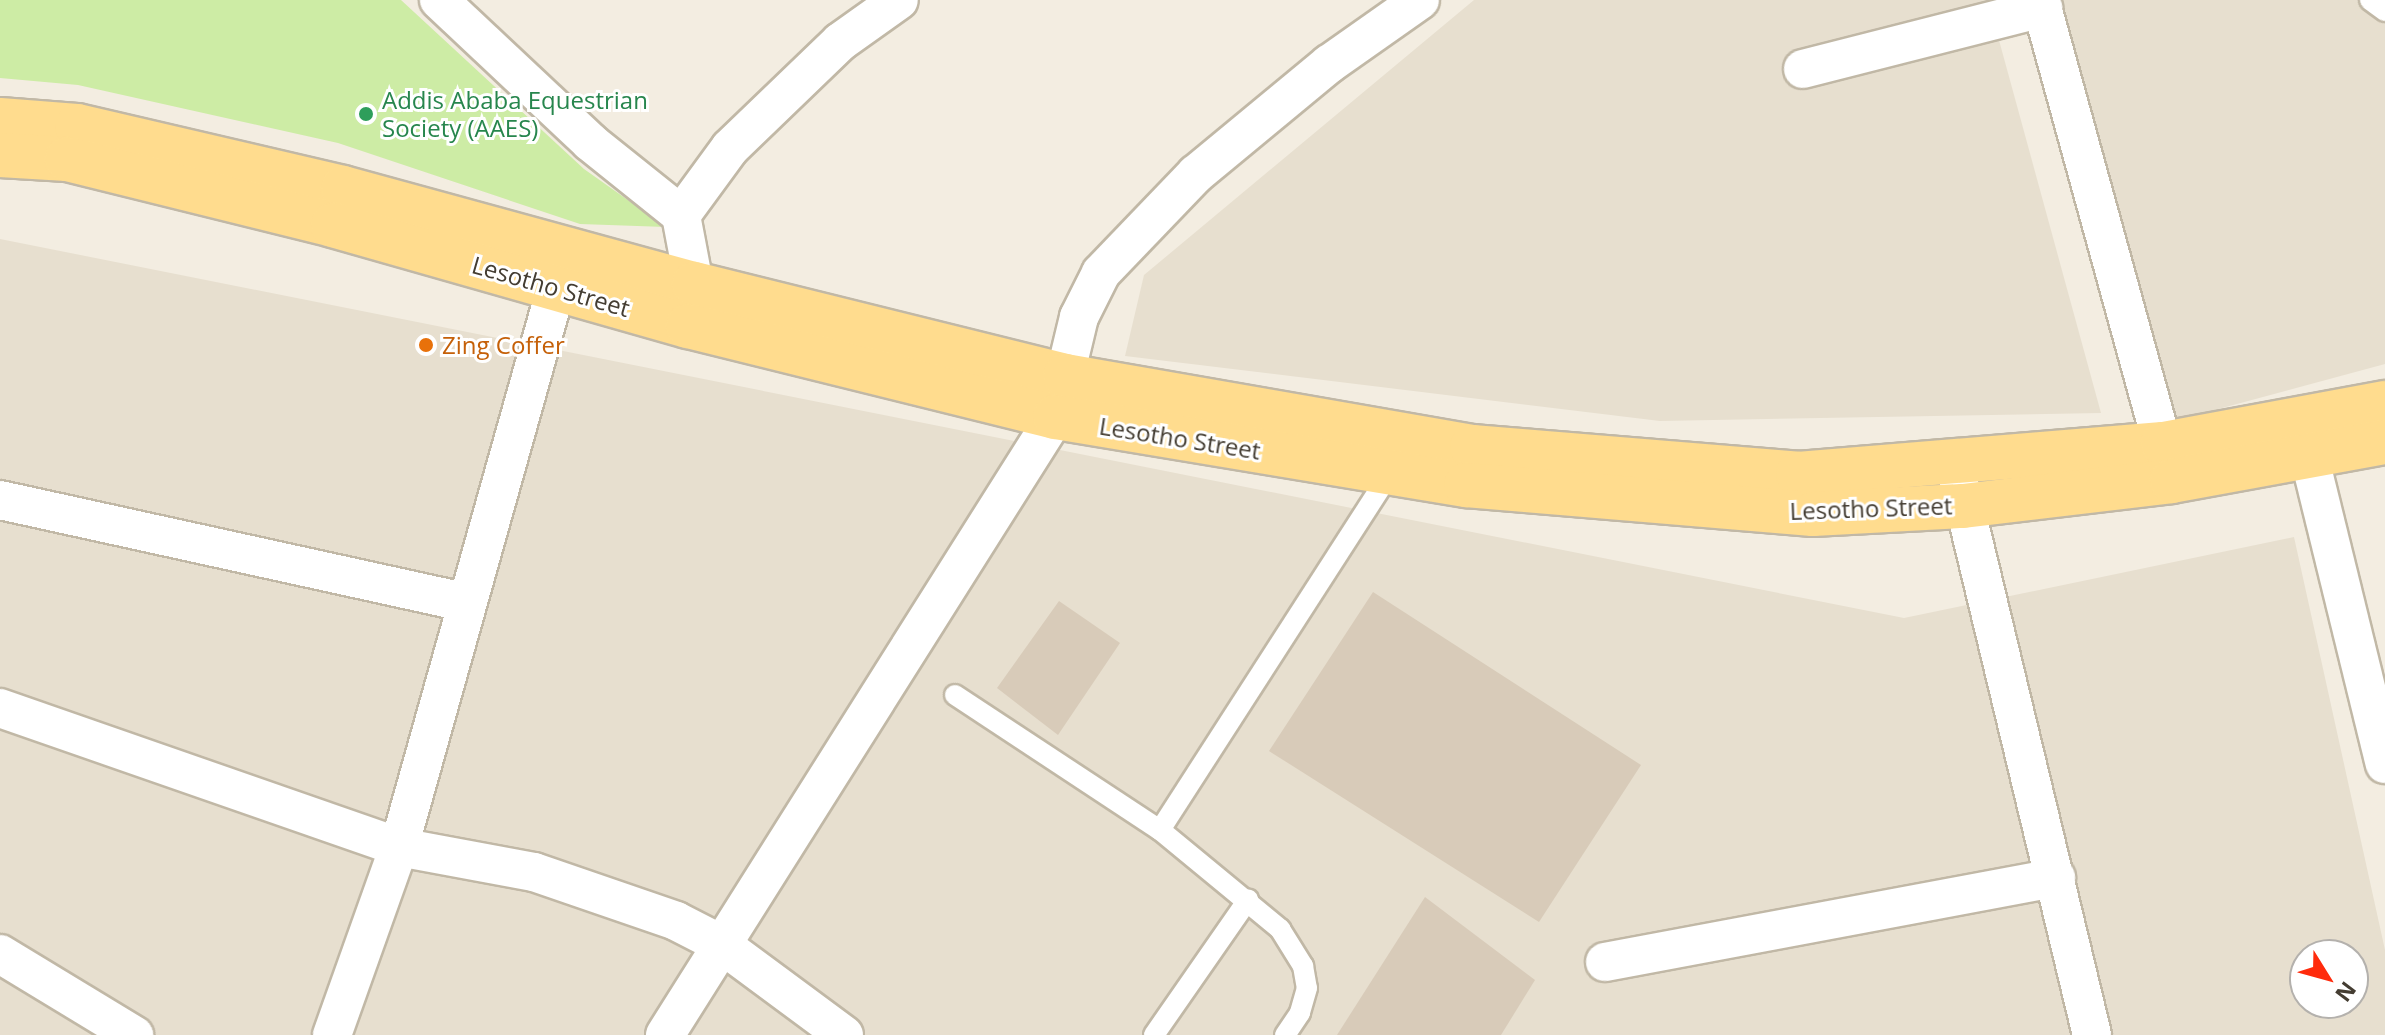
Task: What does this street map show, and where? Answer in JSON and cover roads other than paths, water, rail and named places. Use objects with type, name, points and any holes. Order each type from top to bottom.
[{"type":"main road","name":"Lesotho Street","points":[[0,120],[77,126],[563,266],[688,326],[1060,396],[1400,454],[1472,447],[1798,474],[1955,463],[2168,463]]},
{"type":"main road","name":"Lesotho Street","points":[[0,155],[67,159],[563,266],[694,284],[1060,396]]},
{"type":"main road","name":"Lesotho Street","points":[[2306,440],[2385,403]]},
{"type":"main road","name":"Lesotho Street","points":[[1400,454],[1466,485],[1813,514],[1963,506],[2168,463],[2306,440],[2385,442]]},
{"type":"street","points":[[439,0],[590,142],[681,215],[694,284]]},
{"type":"street","points":[[681,215],[730,148],[840,42],[899,0]]},
{"type":"street","points":[[665,1035],[1060,396],[1079,317],[1101,273],[1196,174],[1329,64],[1420,0]]},
{"type":"street","points":[[1803,69],[2041,4],[2168,463]]},
{"type":"street","points":[[332,1035],[399,847],[563,266]]},
{"type":"street","points":[[2306,440],[2385,764]]},
{"type":"street","points":[[1955,463],[2092,1035]]},
{"type":"street","points":[[0,500],[467,603]]},
{"type":"street","points":[[0,708],[399,847],[534,872],[676,921],[721,944],[844,1035]]},
{"type":"street","points":[[1605,962],[2056,878]]},
{"type":"street","points":[[0,954],[134,1035]]},
{"type":"lane","points":[[2370,0],[2385,11]]},
{"type":"lane","points":[[1160,830],[1400,454]]},
{"type":"lane","points":[[955,695],[1160,830],[1280,929],[1303,966],[1307,988],[1300,1013],[1285,1035]]},
{"type":"lane","points":[[1154,1035],[1248,900]]},
{"type":"place","name":"Addis Ababa Equestrian Society (AAES)","points":[[366,114]]},
{"type":"place","name":"Zing Coffer","points":[[426,345]]}]
